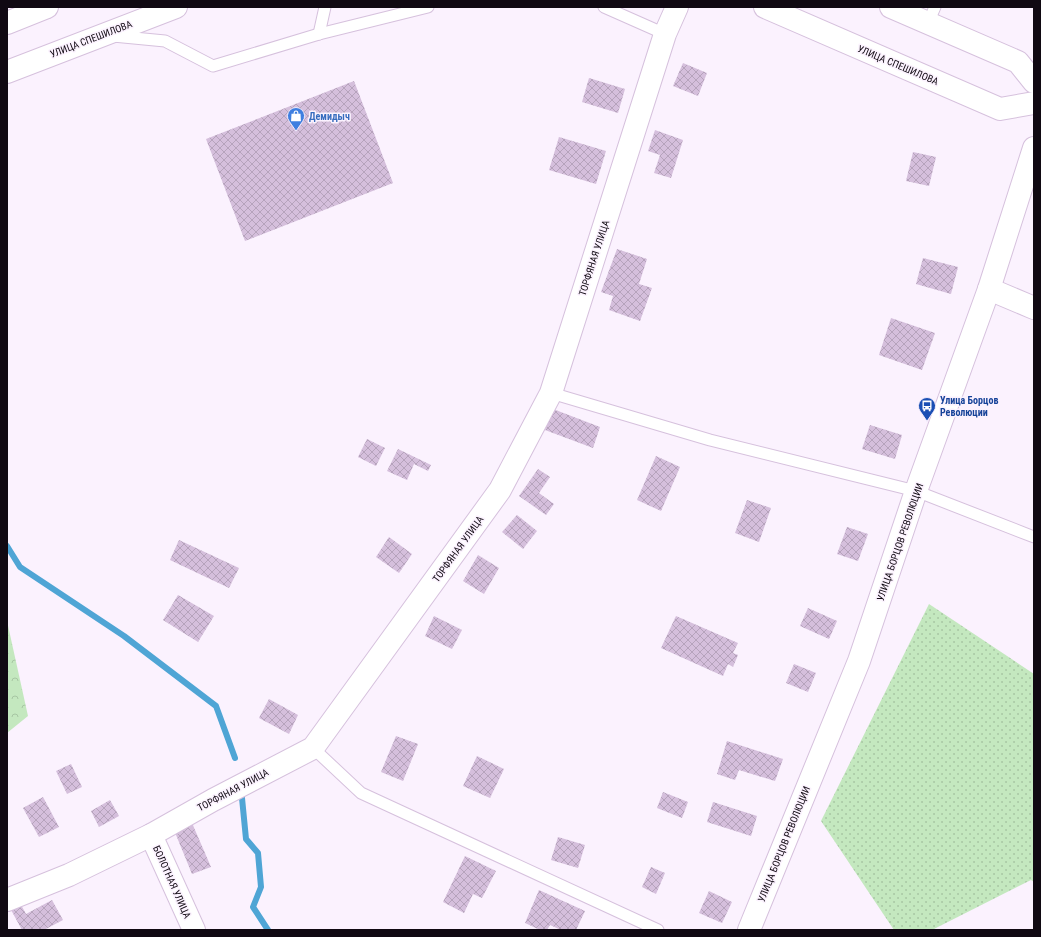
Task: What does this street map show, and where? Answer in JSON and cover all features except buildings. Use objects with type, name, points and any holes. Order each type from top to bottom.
[{"type":"street","points":[[7,23],[47,7]]},
{"type":"street","name":"УЛИЦА СПЕШИЛОВА","points":[[7,72],[176,7]]},
{"type":"street","name":"ТОРФЯНАЯ УЛИЦА","points":[[7,900],[69,875],[151,835],[213,800],[313,748],[500,490],[551,393],[665,34],[677,7]]},
{"type":"street","name":"УЛИЦА СПЕШИЛОВА","points":[[765,7],[1000,109],[1034,103]]},
{"type":"street","points":[[891,7],[932,15],[1018,62],[1034,82]]},
{"type":"street","name":"УЛИЦА БОРЦОВ РЕВОЛЮЦИИ","points":[[749,930],[859,661],[916,491],[989,289],[1034,148]]},
{"type":"street","points":[[989,289],[1034,308]]},
{"type":"street","name":"БОЛОТНАЯ УЛИЦА","points":[[151,835],[194,930]]},
{"type":"lane","points":[[319,34],[325,7]]},
{"type":"lane","points":[[104,34],[165,41],[213,66],[319,34],[428,7]]},
{"type":"lane","points":[[604,7],[665,34]]},
{"type":"lane","points":[[551,393],[710,440],[916,491],[1034,537]]},
{"type":"lane","points":[[313,748],[361,793],[658,930]]},
{"type":"green space","points":[[929,604],[1034,674],[1034,882],[1031,880],[932,930],[894,930],[821,821]]},
{"type":"green space","points":[[7,621],[28,716],[7,733]]},
{"type":"waterway","points":[[7,546],[20,567],[124,636],[216,706],[235,758]]},
{"type":"waterway","points":[[242,798],[246,839],[258,853],[261,887],[253,907],[268,930]]},
{"type":"place","name":"Демидыч","points":[[296,131]]},
{"type":"place","name":"Улица Борцов Революции","points":[[927,421]]}]
